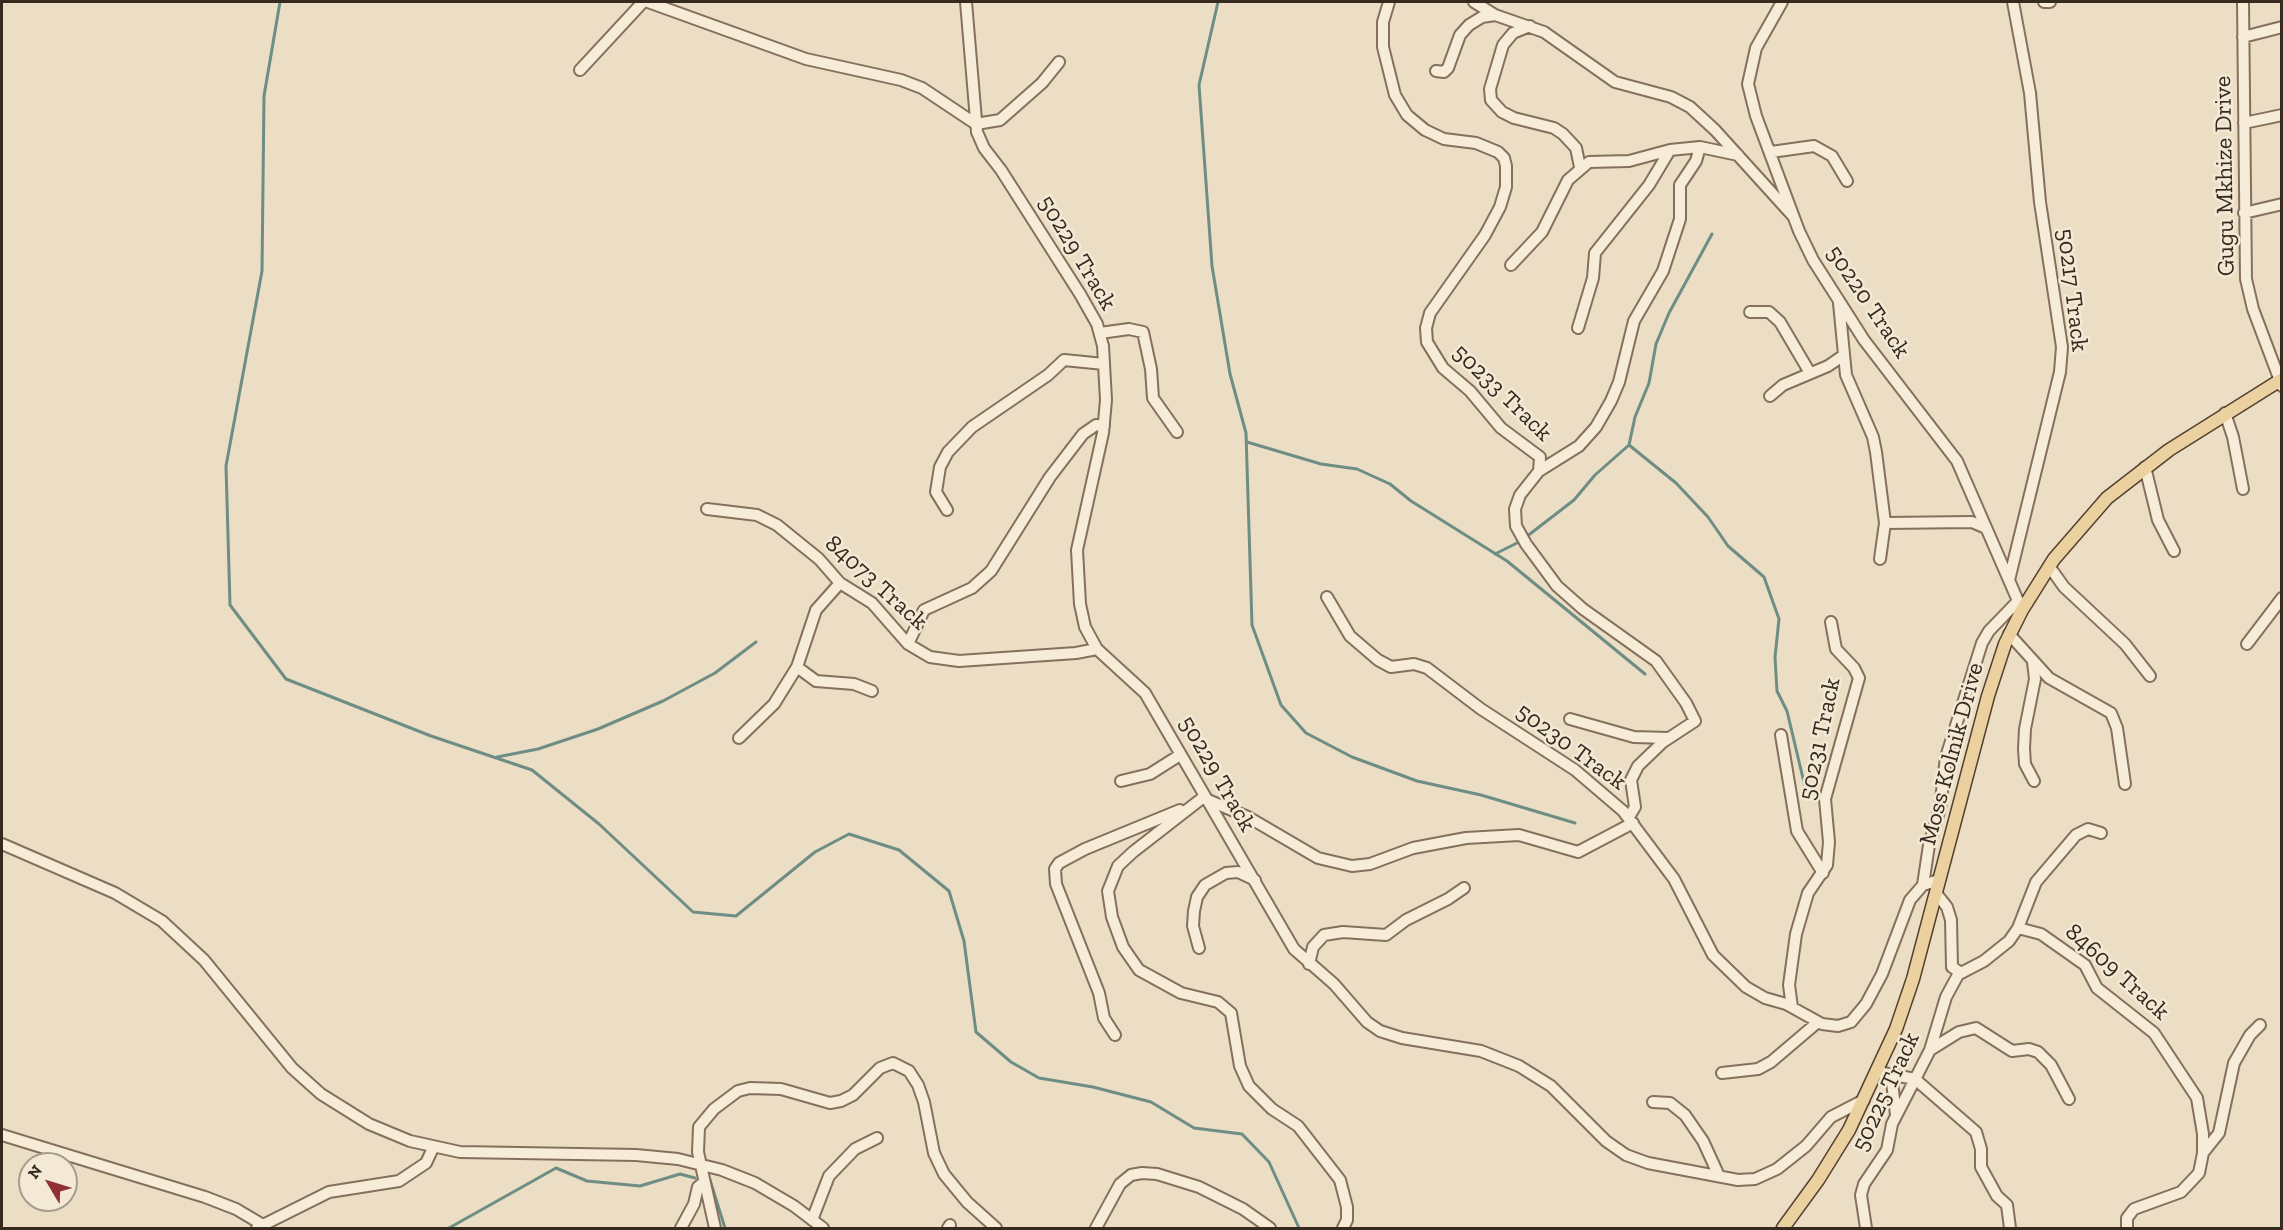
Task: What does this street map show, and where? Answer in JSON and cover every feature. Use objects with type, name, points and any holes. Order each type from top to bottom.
[{"type":"main road","name":"Moss Kolnik Drive","points":[[1783,1228],[1830,1161],[1864,1100],[1878,1072],[1907,998],[1988,696],[2020,605],[2049,566],[2106,498],[2145,467],[2225,413],[2281,382]]},
{"type":"street","points":[[580,70],[643,2]]},
{"type":"street","points":[[648,2],[806,59],[901,80],[922,88],[976,124],[1000,120],[1042,83],[1059,62]]},
{"type":"street","name":"50229 Track","points":[[966,2],[976,124],[984,148],[1001,170],[1080,294],[1100,333],[1104,364],[1104,426],[1081,529],[1077,561],[1082,614],[1088,635],[1097,649],[1140,688],[1207,798],[1294,949],[1334,984],[1367,1022],[1380,1031],[1402,1038],[1481,1051],[1509,1061],[1545,1081],[1599,1135],[1626,1155],[1648,1162],[1744,1180],[1765,1176],[1806,1146],[1831,1117],[1864,1100]]},
{"type":"street","name":"50233 Track","points":[[1389,2],[1383,22],[1383,47],[1395,95],[1407,115],[1425,130],[1444,139],[1480,144],[1498,152],[1504,158],[1506,166],[1506,187],[1500,207],[1468,261],[1430,313],[1426,323],[1427,342],[1443,368],[1470,391],[1501,428],[1537,452],[1542,461],[1539,471],[1520,495],[1515,509],[1516,526],[1526,544],[1557,586],[1583,609],[1656,661],[1681,695],[1695,721],[1668,738]]},
{"type":"street","points":[[1474,2],[1495,15],[1544,32],[1615,82],[1676,98],[1701,116],[1794,216]]},
{"type":"street","name":"50220 Track","points":[[1782,2],[1756,48],[1748,74],[1750,97],[1794,216],[1813,260],[1864,340],[1953,455],[1966,479],[2020,605]]},
{"type":"street","name":"50217 Track","points":[[2009,580],[2055,396],[2062,347],[2040,202],[2030,93],[2013,2]]},
{"type":"street","points":[[2044,2],[2050,2]]},
{"type":"street","name":"Gugu Mkhize Drive","points":[[2243,2],[2246,279],[2281,382]]},
{"type":"street","points":[[1436,71],[1444,72],[1448,68],[1460,35],[1468,25],[1482,17],[1495,15]]},
{"type":"street","points":[[1530,26],[1513,33],[1503,45],[1490,89],[1491,100],[1502,112],[1514,118],[1554,128],[1563,134],[1576,148],[1580,167]]},
{"type":"street","points":[[2243,37],[2282,27]]},
{"type":"street","points":[[2244,123],[2282,115]]},
{"type":"street","points":[[1771,152],[1814,146],[1832,156],[1847,181]]},
{"type":"street","points":[[1539,471],[1579,446],[1596,427],[1611,401],[1634,321],[1663,271],[1680,219],[1680,185],[1696,161],[1700,147]]},
{"type":"street","points":[[1511,265],[1542,232],[1562,188],[1580,167],[1592,161],[1646,159],[1670,150],[1700,147],[1739,155]]},
{"type":"street","points":[[1578,328],[1593,278],[1595,253],[1649,185],[1670,150]]},
{"type":"street","points":[[2244,213],[2282,204]]},
{"type":"street","points":[[1839,302],[1844,355],[1853,394],[1873,437],[1885,523],[1880,559]]},
{"type":"street","points":[[1750,312],[1763,311],[1775,317],[1787,330],[1810,373]]},
{"type":"street","points":[[1100,333],[1129,329],[1143,332],[1150,360],[1153,398],[1178,432]]},
{"type":"street","points":[[1770,396],[1782,385],[1828,366],[1844,355]]},
{"type":"street","points":[[947,510],[936,492],[939,467],[948,452],[972,427],[1036,383],[1064,360],[1104,364]]},
{"type":"street","points":[[2225,413],[2242,489]]},
{"type":"street","points":[[908,644],[924,610],[972,588],[991,571],[1050,477],[1083,434],[1096,425],[1104,426]]},
{"type":"street","points":[[2145,467],[2158,520],[2174,551]]},
{"type":"street","name":"84073 Track","points":[[707,509],[728,510],[769,520],[819,559],[840,583],[872,603],[908,644],[930,657],[945,661],[1076,653],[1097,649]]},
{"type":"street","points":[[1885,523],[1972,522],[1986,528]]},
{"type":"street","points":[[2049,566],[2064,587],[2125,644],[2150,676]]},
{"type":"street","points":[[739,738],[774,704],[797,667],[816,610],[840,583]]},
{"type":"street","name":"50230 Track","points":[[1327,597],[1350,636],[1378,660],[1391,667],[1414,664],[1426,668],[1481,709],[1575,770],[1631,820],[1674,879],[1713,955],[1755,993],[1792,1007],[1818,1022],[1838,1026],[1848,1024],[1855,1018],[1889,959],[1910,900],[1923,885]]},
{"type":"street","points":[[2247,644],[2282,598]]},
{"type":"street","points":[[2020,605],[1989,631],[1982,643],[1946,757],[1940,808],[1929,845],[1923,885],[1938,887],[1950,915],[1952,964],[1959,973],[1971,969],[1996,952],[2018,928],[2031,892],[2043,873],[2081,831],[2088,829],[2101,833]]},
{"type":"street","name":"50231 Track","points":[[1792,1007],[1789,986],[1802,911],[1810,887],[1823,873],[1828,862],[1829,842],[1825,799],[1859,678],[1854,668],[1836,649],[1831,622]]},
{"type":"street","points":[[2009,634],[2049,678],[2111,713],[2117,728],[2118,749],[2125,784]]},
{"type":"street","points":[[2033,661],[2035,679],[2025,729],[2024,757],[2034,781]]},
{"type":"street","points":[[797,667],[816,681],[854,684],[872,691]]},
{"type":"street","points":[[1570,719],[1634,736],[1668,738]]},
{"type":"street","points":[[1781,735],[1797,831],[1823,873]]},
{"type":"street","points":[[1115,1035],[1107,1026],[1099,993],[1056,884],[1055,869],[1059,863],[1085,849],[1207,798],[1248,817],[1318,858],[1352,866],[1370,864],[1413,848],[1466,838],[1519,835],[1578,852],[1631,820],[1635,807],[1632,776],[1643,760],[1668,738]]},
{"type":"street","points":[[1121,781],[1150,774],[1180,755]]},
{"type":"street","points":[[1192,805],[1132,852],[1114,872],[1108,896],[1120,938],[1128,956],[1145,974],[1181,993],[1218,1002],[1231,1013],[1239,1066],[1249,1086],[1272,1109],[1298,1126],[1340,1180],[1347,1207],[1347,1220],[1343,1228]]},
{"type":"street","points":[[2,844],[115,893],[162,921],[204,960],[278,1052],[321,1094],[369,1124],[433,1148],[477,1153],[636,1155],[700,1164],[755,1183],[823,1228]]},
{"type":"street","points":[[1199,948],[1195,937],[1194,912],[1197,897],[1205,885],[1226,873],[1238,872],[1255,880]]},
{"type":"street","points":[[1310,964],[1313,947],[1324,935],[1343,932],[1386,935],[1406,920],[1448,899],[1464,888]]},
{"type":"street","name":"84609 Track","points":[[2018,928],[2044,935],[2082,963],[2097,988],[2158,1037],[2197,1098],[2201,1111],[2203,1154],[2199,1173],[2186,1189],[2158,1202],[2134,1209],[2127,1218],[2127,1228]]},
{"type":"street","name":"50225 Track","points":[[1866,1228],[1862,1191],[1865,1181],[1887,1150],[1896,1116],[1930,1050],[1946,997],[1959,973]]},
{"type":"street","points":[[1722,1073],[1758,1069],[1818,1022]]},
{"type":"street","points":[[2203,1154],[2218,1133],[2234,1063],[2245,1043],[2260,1025]]},
{"type":"street","points":[[1930,1050],[1959,1032],[1976,1028],[2012,1051],[2029,1049],[2038,1052],[2051,1065],[2069,1099]]},
{"type":"street","points":[[715,1228],[703,1183],[699,1127],[714,1109],[738,1091],[765,1087],[781,1089],[818,1101],[836,1102],[853,1095],[884,1066],[896,1064],[909,1071],[918,1085],[924,1102],[934,1153],[944,1174],[961,1196],[996,1228]]},
{"type":"street","points":[[1878,1072],[1915,1079],[1976,1132],[1981,1149],[1981,1167],[1997,1196],[2007,1205],[2010,1228]]},
{"type":"street","points":[[1891,1074],[1896,1116]]},
{"type":"street","points":[[1653,1102],[1670,1103],[1685,1115],[1703,1141],[1719,1176]]},
{"type":"street","points":[[2,1135],[205,1197],[236,1209],[259,1227],[329,1192],[405,1178],[426,1162],[433,1148]]},
{"type":"street","points":[[812,1220],[829,1176],[855,1149],[877,1138]]},
{"type":"street","points":[[1096,1228],[1120,1184],[1131,1175],[1142,1173],[1157,1174],[1199,1187],[1243,1209],[1270,1228]]},
{"type":"street","points":[[681,1228],[694,1204],[698,1187],[703,1183]]},
{"type":"waterway","points":[[280,2],[264,96],[262,271],[226,466],[230,605],[286,679],[431,736],[532,770],[599,824],[693,912],[736,916],[815,852],[849,834],[899,850],[949,891],[964,941],[976,1032],[1011,1062],[1039,1078],[1093,1087],[1151,1102],[1194,1128],[1242,1134],[1269,1162],[1299,1228]]},
{"type":"waterway","points":[[1218,2],[1199,85],[1212,266],[1230,374],[1246,433],[1252,625],[1281,705],[1306,733],[1352,757],[1417,781],[1481,795],[1575,823]]},
{"type":"waterway","points":[[1526,537],[1574,500],[1595,475],[1629,445],[1635,417],[1649,383],[1656,344],[1669,313],[1712,234]]},
{"type":"waterway","points":[[1247,442],[1321,464],[1357,469],[1390,484],[1411,501],[1507,561],[1645,674]]},
{"type":"waterway","points":[[1629,445],[1676,483],[1708,517],[1728,546],[1764,577],[1779,619],[1775,657],[1777,691],[1787,711],[1806,791]]},
{"type":"waterway","points":[[1495,554],[1521,541]]},
{"type":"waterway","points":[[497,757],[538,749],[598,729],[663,701],[715,673],[756,642]]},
{"type":"waterway","points":[[449,1228],[556,1168],[587,1181],[640,1186],[680,1174],[695,1178]]},
{"type":"waterway","points":[[710,1180],[725,1228]]}]
